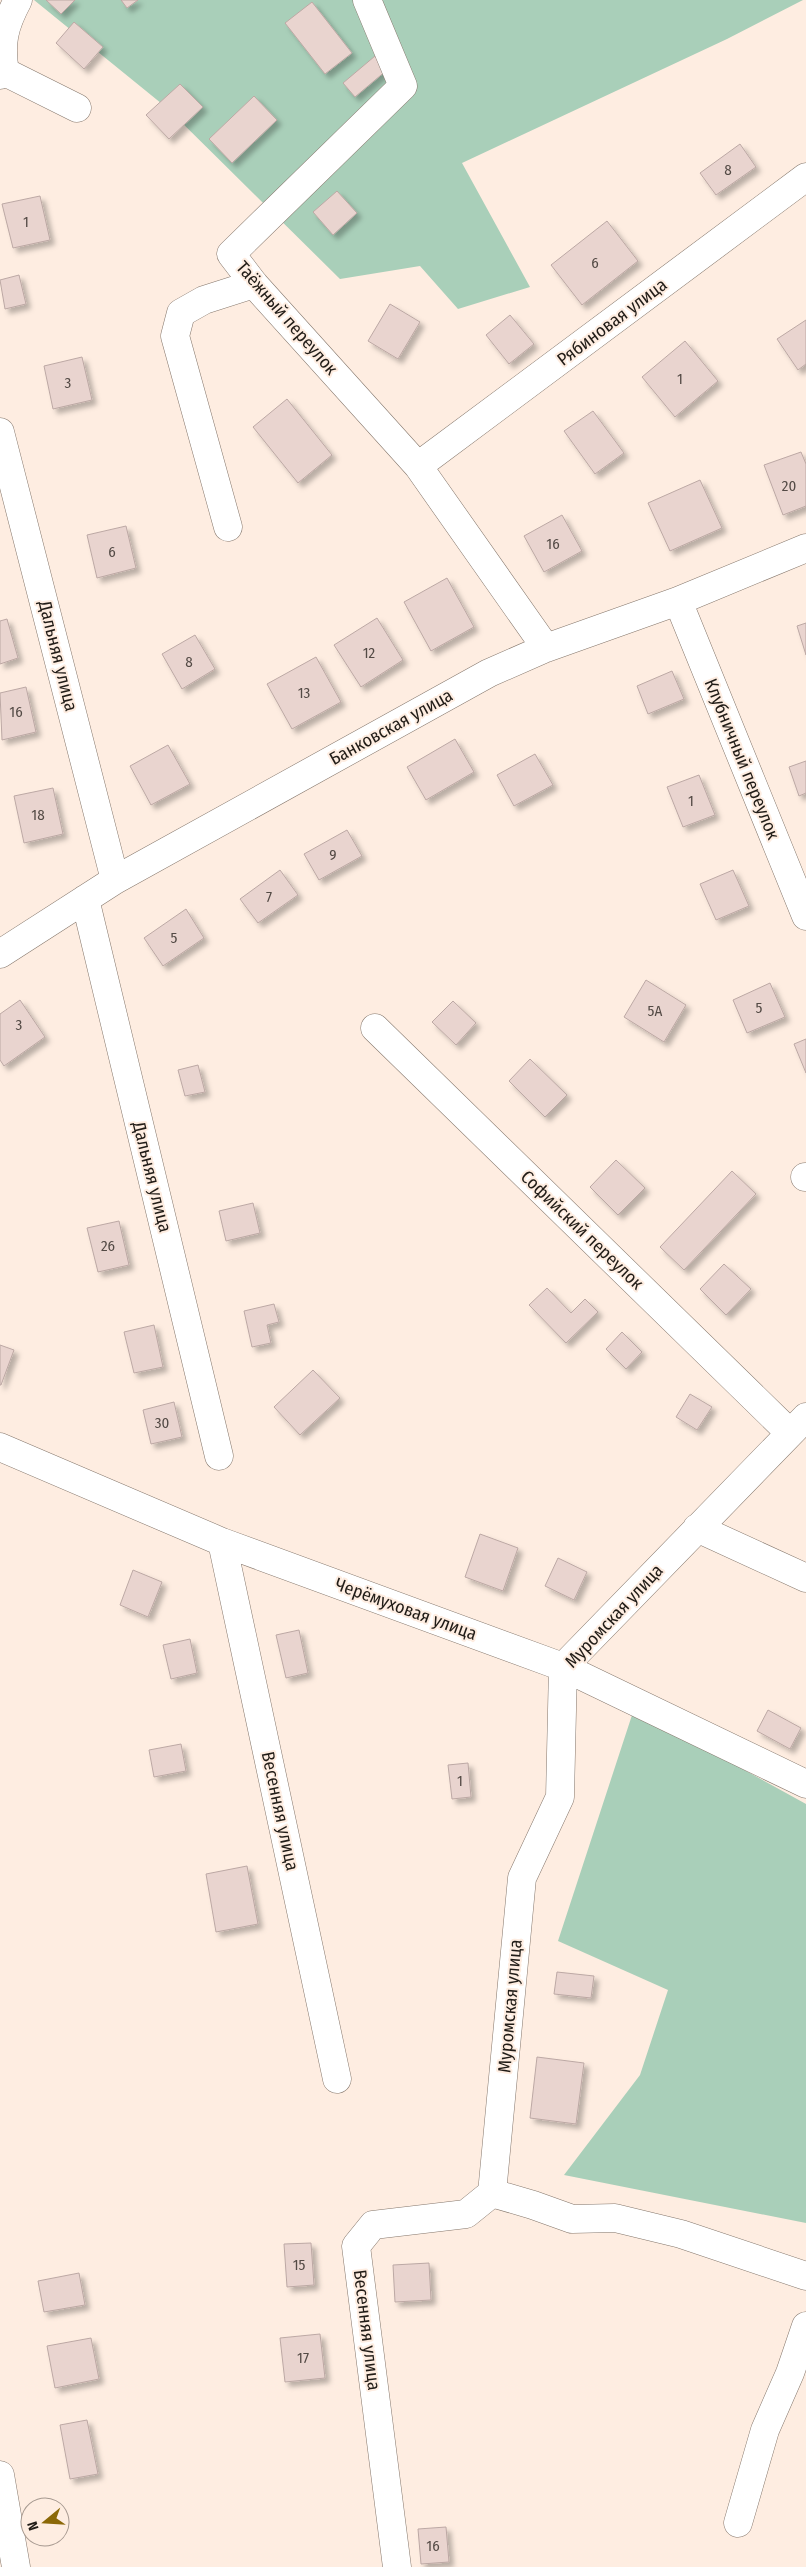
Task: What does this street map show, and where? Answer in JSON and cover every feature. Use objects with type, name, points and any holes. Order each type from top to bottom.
[{"type":"street","points":[[18,0],[5,24],[1,54],[2,74],[77,108]]},
{"type":"street","name":"Таёжный переулок","points":[[367,0],[404,86],[231,254],[254,284],[418,466],[546,648]]},
{"type":"street","name":"Рябиновая улица","points":[[418,466],[806,177]]},
{"type":"street","points":[[228,527],[175,336],[181,312],[204,300],[254,284]]},
{"type":"street","name":"Дальняя улица","points":[[0,432],[115,880]]},
{"type":"street","name":"Банковская улица","points":[[0,954],[115,880],[489,673],[546,648],[678,601],[806,548]]},
{"type":"street","name":"Клубничный переулок","points":[[678,601],[806,916]]},
{"type":"street","name":"Дальняя улица","points":[[84,899],[219,1456]]},
{"type":"street","name":"Софийский переулок","points":[[375,1028],[797,1424]]},
{"type":"street","name":"Муромская улица","points":[[492,2193],[522,1878],[560,1797],[563,1667],[797,1424]]},
{"type":"street","name":"Черёмуховая улица","points":[[0,1447],[222,1542],[563,1667],[806,1784]]},
{"type":"street","points":[[697,1528],[806,1578]]},
{"type":"street","name":"Весенняя улица","points":[[222,1542],[337,2079]]},
{"type":"street","points":[[492,2193],[534,2205],[572,2219],[615,2218],[681,2234],[806,2275]]},
{"type":"street","name":"Весенняя улица","points":[[398,2567],[356,2246],[373,2226],[466,2214],[492,2193]]},
{"type":"street","points":[[738,2523],[766,2430],[790,2374],[806,2326]]},
{"type":"street","points":[[0,2475],[16,2567]]},
{"type":"green space","points":[[34,0],[803,0],[727,39],[462,163],[530,287],[458,309],[420,266],[340,279],[167,108]]},
{"type":"green space","points":[[634,1709],[806,1804],[806,2223],[564,2175],[640,2075],[668,1990],[558,1941]]},
{"type":"building","points":[[46,0],[75,0],[61,14]]},
{"type":"building","points":[[121,0],[138,0],[127,8]]},
{"type":"building","points":[[312,2],[352,53],[325,74],[285,23]]},
{"type":"building","points":[[74,22],[103,47],[84,69],[56,43]]},
{"type":"building","points":[[375,56],[387,70],[355,97],[343,83]]},
{"type":"building","points":[[180,84],[203,107],[169,139],[146,115]]},
{"type":"building","points":[[254,96],[277,120],[232,163],[209,139]]},
{"type":"building","points":[[740,144],[756,167],[716,195],[700,173]]},
{"type":"building","points":[[337,191],[357,213],[333,235],[313,212]]},
{"type":"building","points":[[40,196],[50,240],[13,248],[2,204]]},
{"type":"building","points":[[607,221],[638,261],[582,305],[551,265]]},
{"type":"building","points":[[19,275],[26,304],[5,309],[0,280]]},
{"type":"building","points":[[390,304],[420,322],[398,359],[368,341]]},
{"type":"building","points":[[510,315],[534,344],[509,364],[486,335]]},
{"type":"building","points":[[806,320],[806,364],[798,370],[777,339]]},
{"type":"building","points":[[685,341],[718,381],[675,417],[642,377]]},
{"type":"building","points":[[82,357],[92,400],[53,409],[44,366]]},
{"type":"building","points":[[287,399],[332,455],[298,483],[253,427]]},
{"type":"building","points":[[593,411],[624,453],[595,474],[564,431]]},
{"type":"building","points":[[801,452],[806,464],[806,506],[783,515],[764,465]]},
{"type":"building","points":[[700,480],[722,528],[670,551],[648,503]]},
{"type":"building","points":[[562,515],[582,551],[544,572],[524,536]]},
{"type":"building","points":[[126,526],[136,568],[97,578],[87,535]]},
{"type":"building","points":[[447,578],[474,627],[431,651],[404,602]]},
{"type":"building","points":[[377,618],[403,660],[361,687],[334,645]]},
{"type":"building","points":[[7,619],[18,658],[0,664],[0,621]]},
{"type":"building","points":[[806,623],[806,655],[797,626]]},
{"type":"building","points":[[195,635],[215,669],[182,689],[162,654]]},
{"type":"building","points":[[316,657],[341,702],[292,729],[267,684]]},
{"type":"building","points":[[672,671],[684,699],[648,714],[637,686]]},
{"type":"building","points":[[26,687],[36,732],[2,740],[0,693]]},
{"type":"building","points":[[455,739],[474,772],[426,800],[407,767]]},
{"type":"building","points":[[168,745],[190,784],[151,805],[130,766]]},
{"type":"building","points":[[535,754],[553,785],[514,806],[497,775]]},
{"type":"building","points":[[806,761],[806,793],[799,796],[789,767]]},
{"type":"building","points":[[699,775],[715,815],[683,827],[667,787]]},
{"type":"building","points":[[53,788],[63,834],[24,843],[14,796]]},
{"type":"building","points":[[347,830],[362,856],[319,880],[304,854]]},
{"type":"building","points":[[280,870],[298,895],[258,923],[240,899]]},
{"type":"building","points":[[733,870],[749,906],[716,920],[700,884]]},
{"type":"building","points":[[186,909],[204,938],[163,966],[144,938]]},
{"type":"building","points":[[646,980],[686,1005],[664,1042],[624,1017]]},
{"type":"building","points":[[770,983],[785,1017],[747,1033],[733,1000]]},
{"type":"building","points":[[20,1000],[45,1037],[4,1066],[0,1060],[0,1014]]},
{"type":"building","points":[[453,1001],[476,1023],[456,1045],[432,1022]]},
{"type":"building","points":[[806,1039],[806,1073],[794,1044]]},
{"type":"building","points":[[530,1059],[567,1095],[545,1117],[509,1081]]},
{"type":"building","points":[[198,1065],[205,1092],[185,1096],[178,1070]]},
{"type":"building","points":[[616,1160],[645,1188],[618,1215],[590,1187]]},
{"type":"building","points":[[732,1171],[756,1194],[684,1270],[660,1247]]},
{"type":"building","points":[[253,1203],[260,1233],[226,1241],[219,1211]]},
{"type":"building","points":[[119,1221],[129,1265],[98,1272],[87,1228]]},
{"type":"building","points":[[724,1264],[751,1289],[726,1315],[700,1289]]},
{"type":"building","points":[[547,1288],[571,1313],[585,1299],[598,1312],[566,1343],[529,1305]]},
{"type":"building","points":[[274,1304],[279,1322],[267,1325],[271,1343],[252,1347],[244,1311]]},
{"type":"building","points":[[154,1325],[163,1367],[134,1373],[124,1332]]},
{"type":"building","points":[[622,1332],[642,1352],[626,1369],[606,1349]]},
{"type":"building","points":[[0,1345],[14,1350],[1,1385],[0,1385]]},
{"type":"building","points":[[313,1370],[340,1398],[300,1435],[274,1407]]},
{"type":"building","points":[[690,1394],[712,1407],[697,1430],[676,1417]]},
{"type":"building","points":[[174,1402],[182,1437],[151,1444],[143,1410]]},
{"type":"building","points":[[480,1534],[518,1548],[503,1591],[465,1577]]},
{"type":"building","points":[[558,1558],[587,1572],[574,1600],[545,1586]]},
{"type":"building","points":[[133,1570],[162,1582],[148,1617],[120,1605]]},
{"type":"building","points":[[299,1630],[308,1673],[286,1678],[276,1635]]},
{"type":"building","points":[[190,1639],[197,1673],[171,1679],[163,1645]]},
{"type":"building","points":[[768,1710],[801,1728],[790,1749],[757,1731]]},
{"type":"building","points":[[181,1744],[186,1771],[154,1777],[149,1750]]},
{"type":"building","points":[[468,1763],[471,1797],[452,1799],[448,1765]]},
{"type":"building","points":[[247,1866],[258,1924],[216,1932],[206,1874]]},
{"type":"building","points":[[557,1972],[594,1976],[591,1998],[554,1994]]},
{"type":"building","points":[[537,2057],[584,2063],[576,2124],[530,2118]]},
{"type":"building","points":[[311,2243],[314,2285],[287,2287],[284,2244]]},
{"type":"building","points":[[429,2263],[431,2300],[395,2302],[393,2265]]},
{"type":"building","points":[[79,2273],[85,2305],[44,2312],[38,2281]]},
{"type":"building","points":[[320,2334],[325,2378],[285,2382],[280,2338]]},
{"type":"building","points":[[91,2338],[99,2379],[55,2388],[47,2346]]},
{"type":"building","points":[[87,2420],[98,2474],[70,2479],[60,2425]]},
{"type":"building","points":[[446,2527],[449,2562],[421,2564],[418,2529]]}]
